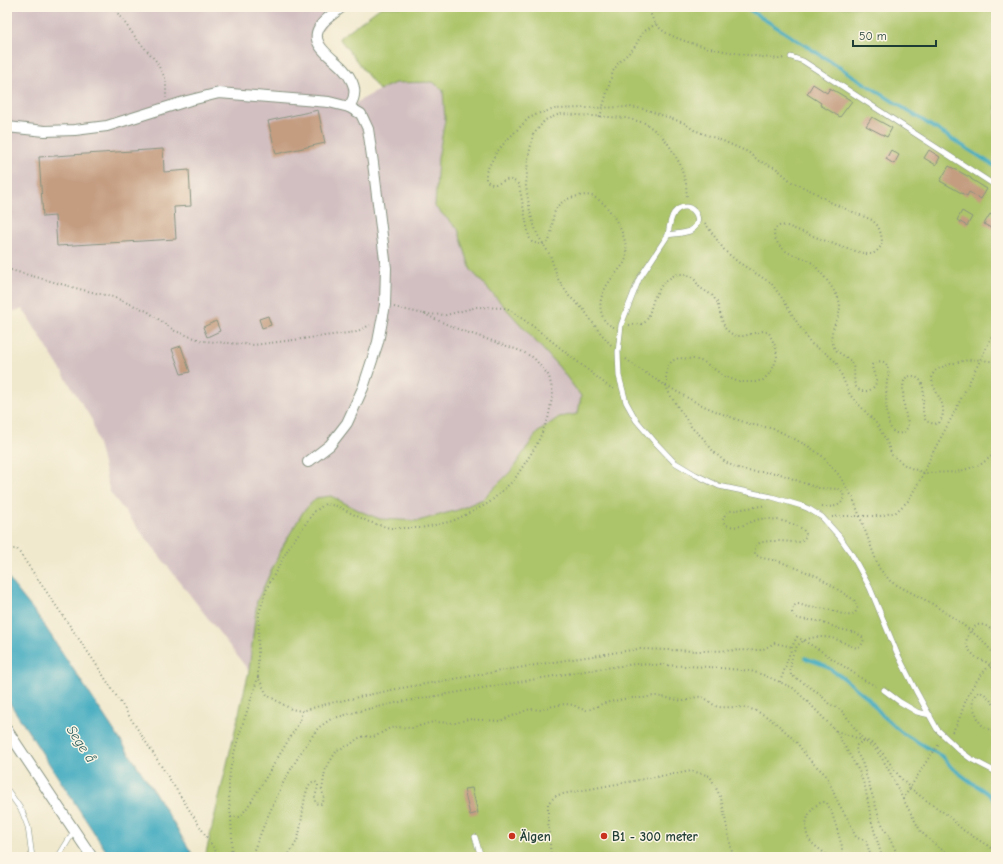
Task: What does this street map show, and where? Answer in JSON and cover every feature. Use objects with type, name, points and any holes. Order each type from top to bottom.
[{"type":"street","points":[[342,7],[320,26],[317,35],[319,46],[328,56],[345,70],[354,87],[354,96],[349,106]]},
{"type":"street","points":[[7,127],[45,131],[74,130],[107,126],[187,100],[220,94],[329,102],[349,106],[361,114],[368,129],[386,268],[385,306],[378,342],[363,388],[347,423],[330,445],[308,462]]},
{"type":"street","points":[[7,730],[92,857]]},
{"type":"lane","points":[[791,56],[803,61],[996,186]]},
{"type":"lane","points":[[668,234],[689,232],[697,224],[697,214],[691,208],[686,206],[674,214],[670,222],[668,234],[639,279],[621,325],[618,352],[619,376],[626,402],[636,420],[654,442],[674,462],[696,475],[719,486],[772,497],[809,508],[822,517],[839,536],[863,574],[897,653],[937,729],[971,759],[996,772]]},
{"type":"lane","points":[[884,690],[917,712],[930,715]]},
{"type":"lane","points":[[7,791],[22,811],[28,827],[32,857]]},
{"type":"lane","points":[[61,857],[60,854],[74,831]]},
{"type":"lane","points":[[475,836],[481,857]]},
{"type":"path","points":[[113,7],[136,38],[156,61],[166,80],[167,107]]},
{"type":"path","points":[[648,7],[656,24],[666,33],[688,43],[744,55],[779,59],[791,56]]},
{"type":"path","points":[[600,117],[613,72],[619,62],[634,48],[643,32],[656,24]]},
{"type":"path","points":[[809,508],[818,506],[831,507],[838,505],[842,502],[844,496],[843,492],[839,489],[819,488],[778,473],[747,471],[725,462],[692,428],[670,395],[666,386],[668,366],[672,361],[679,358],[694,359],[704,362],[724,376],[739,382],[755,382],[763,380],[770,373],[777,357],[776,348],[769,333],[763,331],[743,336],[736,336],[730,333],[725,328],[717,302],[712,295],[700,288],[692,277],[685,274],[673,276],[663,283],[654,298],[648,318],[645,322],[641,324],[621,325],[616,328],[608,325],[604,320],[601,308],[601,298],[608,283],[626,259],[622,230],[612,213],[602,202],[592,196],[582,195],[571,197],[562,202],[555,209],[550,241],[543,244],[538,244],[532,242],[528,237],[519,185],[511,179],[507,179],[497,184],[489,183],[486,180],[486,172],[494,157],[506,141],[529,118],[555,109],[630,107],[644,110],[684,123],[694,130],[748,152],[759,161],[776,168],[792,182],[814,192],[832,204],[872,220],[878,226],[881,234],[882,246],[872,254],[844,248],[787,226],[781,225],[777,227],[774,231],[774,236],[781,247],[813,264],[838,296],[840,310],[833,329],[832,341],[838,352],[852,363],[855,385],[859,390],[864,392],[869,391],[876,383],[872,365],[880,361],[885,363],[888,367],[887,411],[889,424],[892,431],[895,433],[900,434],[904,432],[908,425],[903,388],[905,378],[913,376],[921,382],[923,388],[923,416],[926,421],[934,424],[939,423],[942,419],[943,412],[942,405],[932,380],[932,375],[935,371],[948,365],[970,360],[996,362]]},
{"type":"path","points":[[686,206],[686,184],[680,164],[661,135],[645,123],[626,118],[560,114],[545,120],[533,135],[528,159],[526,186],[530,212],[537,234],[550,255],[558,279],[569,296],[584,310],[598,330],[618,352],[634,366],[666,386],[697,403],[720,413],[749,424],[775,429],[808,446],[822,456],[839,475],[853,498],[879,568],[891,582],[931,603],[982,640],[996,657],[970,691],[954,728],[946,738],[938,744],[903,799]]},
{"type":"path","points":[[698,219],[706,223],[725,251],[738,262],[771,283],[810,344],[827,354],[836,362],[850,395],[877,424],[892,455],[906,466],[924,474],[957,472],[980,465],[996,453]]},
{"type":"path","points":[[7,269],[114,297],[147,311],[175,330],[203,342],[254,345],[356,332],[383,319]]},
{"type":"path","points":[[385,306],[424,314],[446,315],[478,307],[507,308],[534,327],[608,386],[623,392]]},
{"type":"path","points":[[231,857],[232,838],[229,805],[230,773],[238,741],[258,677],[259,613],[267,588],[289,547],[314,512],[325,504],[337,506],[368,522],[390,528],[421,528],[453,522],[489,503],[514,480],[536,446],[548,419],[553,393],[549,376],[534,358],[521,351],[455,328],[424,314]]},
{"type":"path","points":[[822,517],[880,516],[896,512],[908,501],[924,474],[931,456],[996,328]]},
{"type":"path","points":[[786,501],[757,507],[737,509],[725,513],[723,518],[726,524],[730,526],[738,526],[761,519],[769,519],[783,521],[803,528],[806,532],[806,536],[801,542],[789,541],[757,543],[754,546],[755,554],[762,558],[778,561],[817,576],[854,600],[857,604],[857,610],[852,615],[844,615],[828,609],[801,604],[796,604],[792,611],[793,615],[801,619],[815,620],[856,633],[862,636],[863,641],[862,645],[858,648],[853,648],[826,637],[809,638],[803,640],[795,650],[790,668],[791,675],[818,693],[829,704],[843,712],[859,734],[867,741],[875,745],[910,788],[946,814],[963,830],[996,851]]},
{"type":"path","points":[[7,546],[9,549],[17,549],[94,661],[215,850],[221,857]]},
{"type":"path","points":[[996,634],[982,624],[977,625],[970,631],[966,643],[968,648],[980,660],[986,661],[996,674]]},
{"type":"path","points":[[780,682],[796,637],[818,649],[864,680],[884,690]]},
{"type":"path","points":[[258,677],[266,695],[291,709],[302,711],[326,704],[396,690],[547,663],[638,649],[699,651],[761,650],[775,643],[792,647]]},
{"type":"path","points":[[251,857],[266,818],[302,749],[318,728],[331,719],[400,702],[584,671],[635,664],[710,667],[751,672],[766,676],[793,688],[835,730],[859,771],[865,787],[872,823],[882,857]]},
{"type":"path","points":[[996,707],[984,693],[979,692],[975,695],[972,705],[981,725],[994,732],[996,738]]},
{"type":"path","points":[[287,857],[298,837],[305,796],[310,785],[312,782],[316,782],[318,784],[314,800],[316,803],[321,804],[324,798],[322,790],[325,771],[328,765],[338,750],[350,745],[361,737],[376,736],[390,728],[413,728],[429,722],[456,723],[468,719],[500,720],[531,709],[540,710],[565,704],[587,710],[609,702],[628,698],[657,696],[683,701],[700,697],[718,707],[746,708],[768,718],[796,743],[810,761],[823,772],[855,835],[857,838],[866,841],[871,857]]},
{"type":"path","points":[[231,817],[240,817],[251,802],[300,721],[302,711]]},
{"type":"path","points":[[835,730],[858,738],[872,746],[881,758],[921,832],[938,847],[954,857]]},
{"type":"path","points":[[867,741],[860,742],[857,745],[857,753],[862,762],[880,820],[899,857]]},
{"type":"path","points":[[552,857],[548,821],[548,803],[558,795],[655,776],[692,771],[710,776],[721,798],[733,857]]},
{"type":"path","points":[[829,857],[812,843],[806,830],[808,815],[821,802],[827,803],[832,813],[842,846],[842,857]]},
{"type":"shaded area","points":[[7,7],[342,7],[317,35],[355,87],[350,106],[395,83],[433,82],[443,90],[445,120],[438,158],[435,207],[458,229],[471,270],[559,367],[581,396],[578,414],[559,417],[537,433],[511,471],[483,499],[458,510],[418,521],[380,519],[362,512],[257,601],[249,671],[110,492],[92,420],[23,309],[7,313]]},
{"type":"green space","points":[[381,7],[996,7],[996,857],[205,857],[249,671],[257,601],[284,544],[303,512],[316,498],[331,496],[362,512],[380,519],[418,521],[458,510],[483,499],[511,471],[537,433],[559,417],[578,414],[581,396],[559,367],[471,270],[458,229],[435,207],[438,158],[445,120],[443,90],[433,82],[395,83],[379,90],[339,38]]},
{"type":"water","name":"Sege å","points":[[7,576],[38,616],[152,788],[194,857],[110,857],[7,699]]},
{"type":"building","points":[[813,84],[827,93],[830,88],[852,101],[840,117],[820,105],[821,103],[807,94]]},
{"type":"building","points":[[318,110],[325,143],[276,154],[268,121]]},
{"type":"building","points":[[872,117],[892,128],[887,137],[866,126]]},
{"type":"building","points":[[163,149],[164,172],[189,170],[191,206],[174,207],[176,239],[57,246],[55,216],[43,217],[39,157]]},
{"type":"building","points":[[891,150],[899,155],[894,164],[886,159]]},
{"type":"building","points":[[929,150],[940,157],[936,165],[924,158]]},
{"type":"building","points":[[949,166],[987,189],[981,199],[969,192],[967,196],[940,181]]},
{"type":"building","points":[[962,211],[972,217],[967,226],[957,220]]},
{"type":"building","points":[[990,214],[996,218],[996,231],[984,224]]},
{"type":"building","points":[[268,316],[271,325],[262,328],[259,319]]},
{"type":"building","points":[[216,321],[220,331],[207,337],[203,327]]},
{"type":"building","points":[[181,346],[190,372],[181,374],[172,349]]},
{"type":"building","points":[[472,788],[478,813],[470,815],[464,789]]},
{"type":"waterway","points":[[745,7],[996,167]]},
{"type":"waterway","points":[[805,658],[824,665],[842,677],[867,697],[883,716],[901,732],[943,757],[952,768],[986,792],[996,801]]},
{"type":"place","name":"Älgen","points":[[512,836]]},
{"type":"place","name":"B1 - 300 meter","points":[[604,836]]}]
